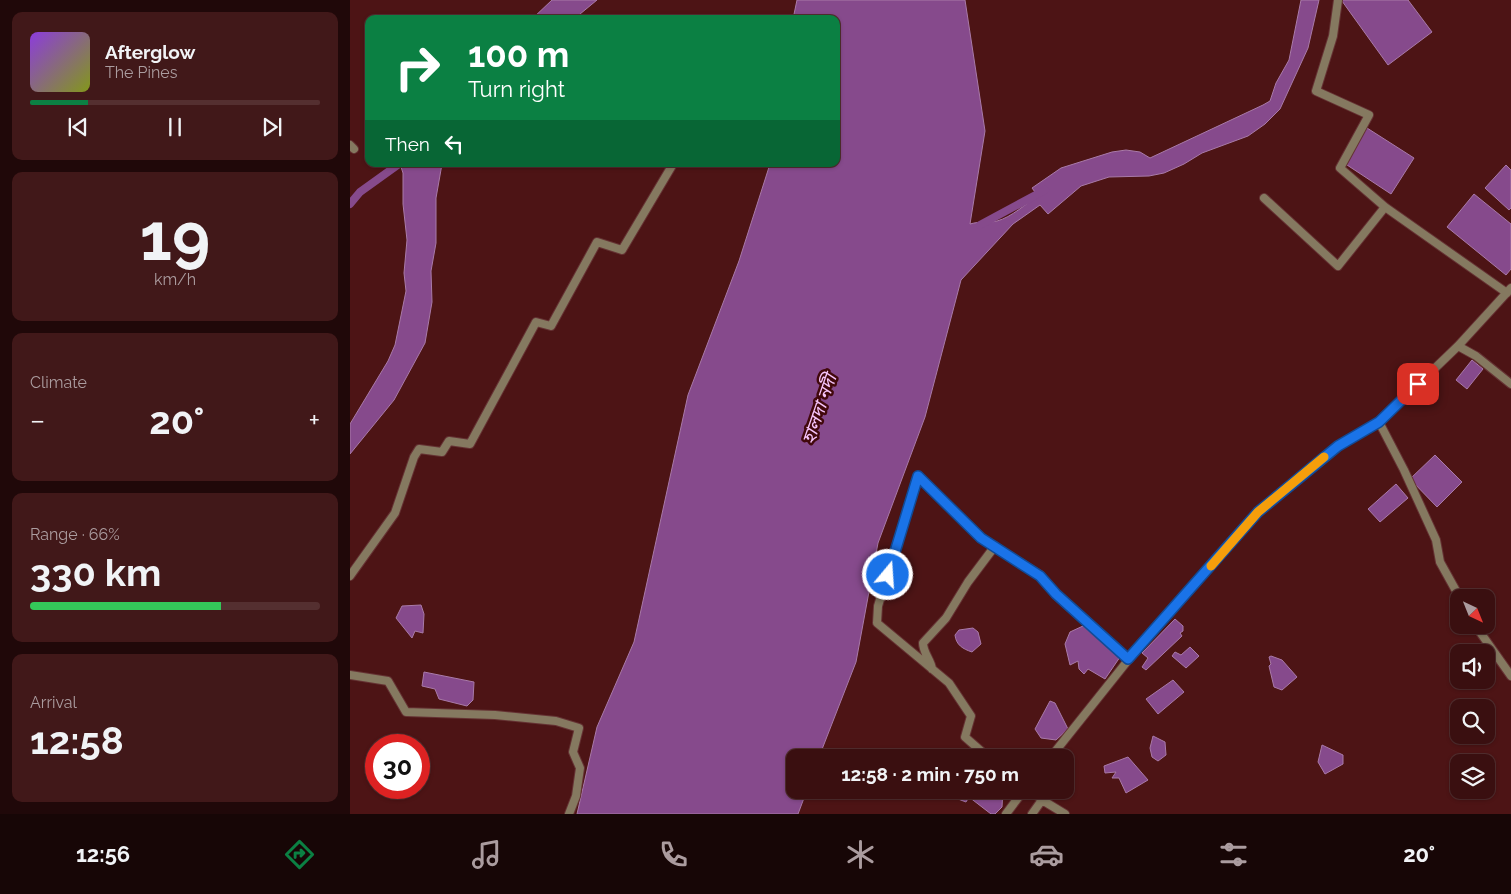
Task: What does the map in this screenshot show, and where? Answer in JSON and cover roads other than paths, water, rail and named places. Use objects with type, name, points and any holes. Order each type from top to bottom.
[{"type":"street","points":[[1057,749],[1128,659],[1258,512],[1338,446],[1379,422],[1458,346],[1509,290],[1384,207],[1340,168],[1369,115],[1316,91],[1333,36],[1338,0]]},
{"type":"street","points":[[350,576],[394,513],[414,457],[419,449],[442,452],[449,441],[470,444],[536,322],[551,326],[598,242],[622,250],[671,167]]},
{"type":"street","points":[[1264,198],[1338,266],[1384,207]]},
{"type":"street","points":[[1458,346],[1476,356],[1511,384]]},
{"type":"street","points":[[1379,422],[1404,470],[1436,540],[1440,562],[1455,589]]},
{"type":"street","points":[[979,749],[965,737],[971,716],[949,683],[877,623],[878,606],[918,476],[981,538],[1040,576],[1056,594],[1128,659]]},
{"type":"street","points":[[932,670],[932,662],[923,648],[923,643],[946,618],[968,582],[995,546]]},
{"type":"street","points":[[1481,634],[1511,676]]},
{"type":"street","points":[[350,675],[388,681],[406,712],[495,715],[556,721],[579,728],[573,752],[580,768],[576,796],[569,814]]},
{"type":"street","points":[[1006,814],[1017,799]]},
{"type":"street","points":[[1032,814],[1042,800],[1065,814]]},
{"type":"water","points":[[552,0],[597,0],[579,15],[536,15]]},
{"type":"water","name":"হালদা নদী","points":[[797,0],[965,0],[985,131],[970,224],[997,221],[1013,213],[1038,196],[1032,188],[1061,168],[1112,152],[1126,150],[1140,152],[1150,158],[1270,101],[1276,83],[1289,60],[1301,0],[1319,0],[1308,48],[1280,109],[1265,124],[1248,136],[1202,153],[1164,173],[1149,176],[1109,177],[1081,186],[1048,214],[1040,205],[1013,224],[961,280],[925,417],[878,543],[856,662],[822,749],[786,749],[786,799],[804,799],[798,814],[577,814],[597,727],[634,642],[688,395],[739,261],[769,167],[840,167],[840,15],[794,15]]},
{"type":"water","points":[[1343,0],[1408,0],[1432,32],[1388,65]]},
{"type":"water","points":[[1367,128],[1414,158],[1391,194],[1344,163]]},
{"type":"water","points":[[1506,165],[1511,170],[1511,208],[1509,210],[1485,188]]},
{"type":"water","points":[[401,167],[441,167],[436,198],[436,243],[431,271],[432,302],[425,343],[394,400],[350,454],[350,424],[388,361],[395,345],[406,291],[404,273],[407,240],[403,204],[403,173]]},
{"type":"water","points":[[1474,194],[1511,224],[1511,269],[1506,275],[1447,227]]},
{"type":"water","points":[[1472,360],[1483,369],[1467,389],[1456,380]]},
{"type":"water","points":[[1435,455],[1462,482],[1437,507],[1410,479]]},
{"type":"water","points":[[1396,484],[1408,498],[1380,522],[1368,509]]},
{"type":"water","points":[[421,605],[424,614],[423,633],[415,631],[412,638],[396,618],[402,606]]},
{"type":"water","points":[[1175,619],[1183,626],[1183,631],[1180,633],[1182,636],[1146,670],[1142,667],[1148,658],[1142,653]]},
{"type":"water","points":[[1083,626],[1120,657],[1105,679],[1088,669],[1084,674],[1079,669],[1078,661],[1070,665],[1065,644],[1070,632]]},
{"type":"water","points":[[973,628],[978,632],[981,644],[972,652],[960,646],[955,635],[959,630]]},
{"type":"water","points":[[1190,647],[1199,656],[1186,668],[1172,656],[1175,652],[1181,655]]},
{"type":"water","points":[[1269,657],[1282,660],[1297,677],[1282,690],[1274,687],[1269,666],[1271,664]]},
{"type":"water","points":[[424,672],[474,682],[473,700],[467,706],[439,699],[435,689],[422,686]]},
{"type":"water","points":[[1173,680],[1184,692],[1158,714],[1146,699]]},
{"type":"water","points":[[1050,701],[1055,703],[1068,729],[1056,740],[1041,738],[1035,729]]},
{"type":"water","points":[[1153,736],[1165,742],[1166,755],[1158,761],[1152,757],[1150,748]]},
{"type":"water","points":[[1322,745],[1343,755],[1343,764],[1325,774],[1318,762]]},
{"type":"water","points":[[1128,757],[1148,780],[1126,793],[1119,778],[1112,778],[1116,772],[1105,773],[1104,766]]},
{"type":"water","points":[[972,799],[1002,799],[1002,807],[995,814],[991,814]]},
{"type":"waterway","points":[[350,204],[360,192],[395,167]]},
{"type":"waterway","points":[[980,225],[1045,190]]}]
